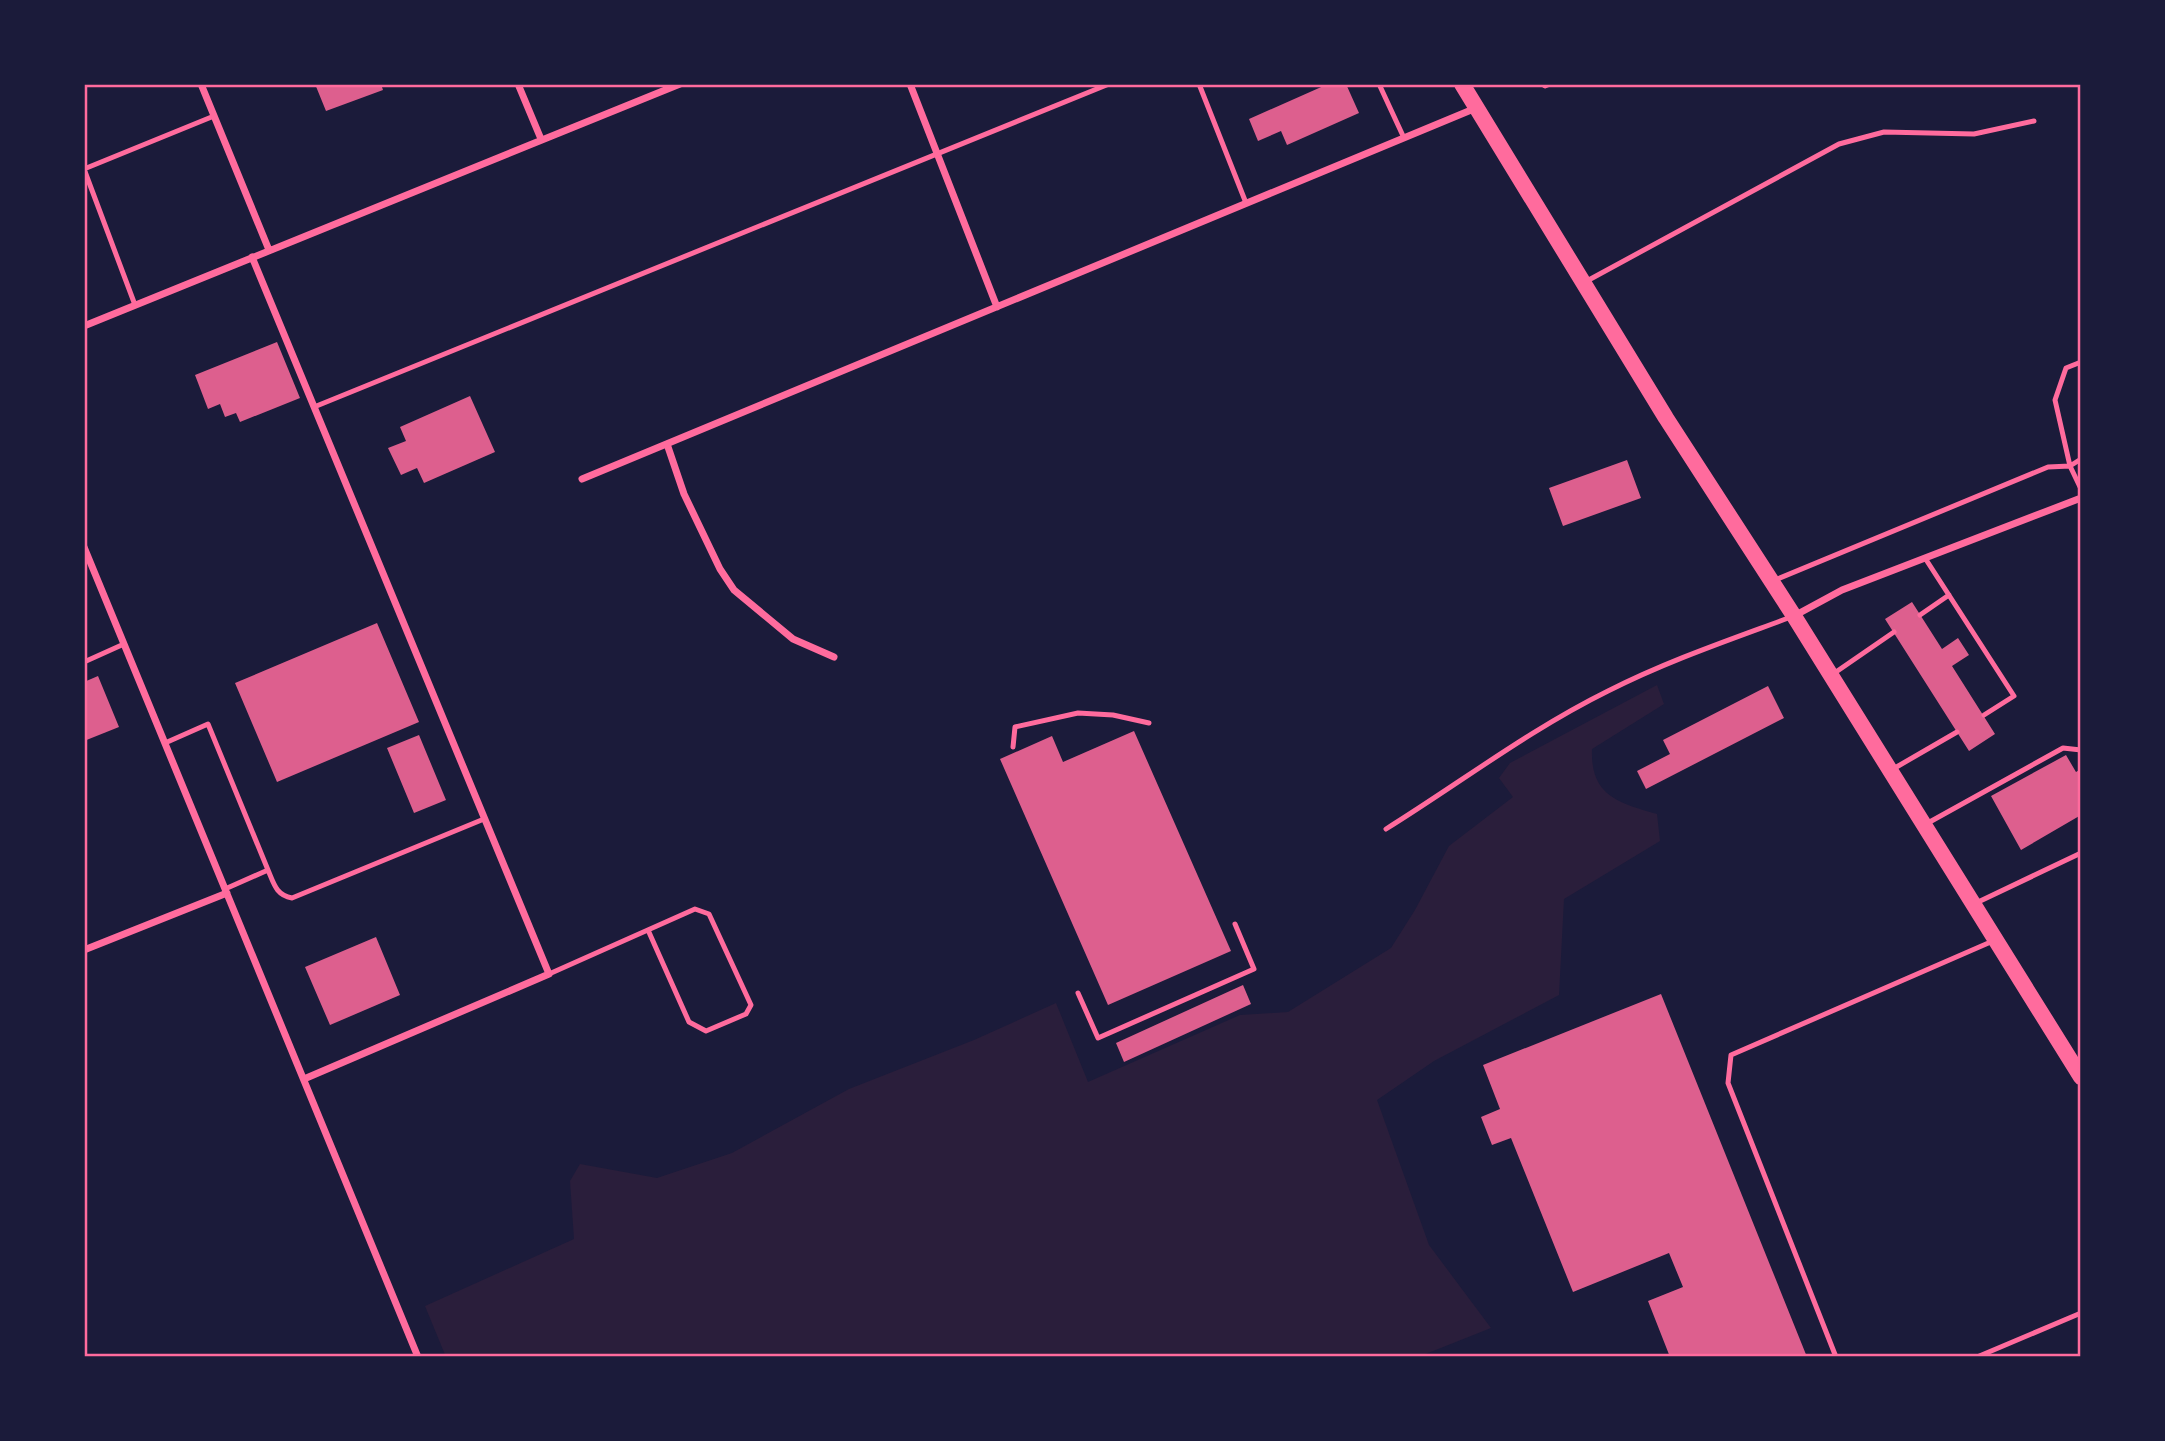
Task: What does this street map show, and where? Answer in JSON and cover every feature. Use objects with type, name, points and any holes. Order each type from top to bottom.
[{"type":"main road","points":[[1462,84],[1666,418],[1772,581],[2081,1077]]},
{"type":"street","points":[[201,84],[269,250]]},
{"type":"street","points":[[518,84],[541,139]]},
{"type":"street","points":[[84,326],[680,84]]},
{"type":"street","points":[[910,84],[998,307]]},
{"type":"street","points":[[582,479],[1477,107]]},
{"type":"street","points":[[252,257],[548,974],[304,1079]]},
{"type":"street","points":[[667,443],[684,494],[720,569],[734,590],[793,639],[834,657]]},
{"type":"street","points":[[1794,616],[1842,590],[2081,498]]},
{"type":"street","points":[[84,547],[418,1357]]},
{"type":"street","points":[[84,950],[226,891]]},
{"type":"lane","points":[[314,407],[1109,84]]},
{"type":"lane","points":[[1199,84],[1246,203]]},
{"type":"lane","points":[[1379,84],[1404,138]]},
{"type":"lane","points":[[1542,84],[1550,84]]},
{"type":"lane","points":[[135,305],[84,169],[214,116]]},
{"type":"lane","points":[[1584,283],[1839,144],[1884,132],[1974,134],[2034,121]]},
{"type":"lane","points":[[2081,362],[2066,368],[2055,400],[2070,466],[2081,489]]},
{"type":"lane","points":[[1772,581],[2048,467],[2070,466],[2081,459]]},
{"type":"lane","points":[[1925,558],[2014,696],[1984,715]]},
{"type":"lane","points":[[1920,615],[1949,595]]},
{"type":"lane","points":[[1386,829],[1523,738],[1606,691],[1680,657],[1794,616]]},
{"type":"lane","points":[[1831,675],[1894,632]]},
{"type":"lane","points":[[84,662],[124,644]]},
{"type":"lane","points":[[1013,747],[1015,727],[1078,713],[1113,715],[1149,723]]},
{"type":"lane","points":[[165,743],[208,724],[277,891],[292,898],[484,819]]},
{"type":"lane","points":[[1891,771],[1957,732]]},
{"type":"lane","points":[[1924,825],[2063,748],[2081,750]]},
{"type":"lane","points":[[1973,904],[2081,853]]},
{"type":"lane","points":[[226,891],[268,870]]},
{"type":"lane","points":[[548,974],[695,909],[709,914],[751,1005],[746,1014],[706,1031],[689,1022],[648,930]]},
{"type":"lane","points":[[1078,993],[1098,1038],[1254,969],[1235,924]]},
{"type":"lane","points":[[1836,1357],[1728,1083],[1731,1055],[1995,940]]},
{"type":"lane","points":[[1977,1357],[2081,1313]]},
{"type":"shaded area","points":[[1657,685],[1664,704],[1592,749],[1596,777],[1602,787],[1619,801],[1657,814],[1660,841],[1564,899],[1559,995],[1434,1061],[1377,1100],[1429,1245],[1491,1328],[1418,1357],[446,1357],[425,1306],[574,1239],[570,1181],[580,1164],[657,1178],[732,1153],[849,1089],[974,1040],[1056,1003],[1088,1082],[1240,1015],[1288,1012],[1391,948],[1449,846],[1513,797],[1499,778],[1510,763]]},
{"type":"building","points":[[315,84],[381,84],[383,90],[326,111]]},
{"type":"building","points":[[1328,84],[1346,84],[1359,113],[1287,145],[1281,131],[1258,141],[1249,119]]},
{"type":"building","points":[[277,342],[300,398],[240,422],[236,413],[225,417],[220,404],[208,409],[195,375]]},
{"type":"building","points":[[470,396],[495,452],[424,483],[417,468],[401,475],[388,448],[406,441],[400,427]]},
{"type":"building","points":[[1627,460],[1641,498],[1563,526],[1549,488]]},
{"type":"building","points":[[1912,602],[1942,649],[1958,638],[1969,655],[1952,666],[1995,734],[1969,751],[1885,619]]},
{"type":"building","points":[[377,623],[419,722],[277,782],[235,683]]},
{"type":"building","points":[[98,676],[119,727],[84,741],[84,682]]},
{"type":"building","points":[[1768,686],[1784,718],[1646,789],[1637,771],[1670,754],[1663,740]]},
{"type":"building","points":[[1134,731],[1231,951],[1108,1005],[1000,759],[1052,736],[1063,762]]},
{"type":"building","points":[[419,735],[446,800],[414,813],[387,748]]},
{"type":"building","points":[[2066,755],[2076,772],[2081,769],[2081,815],[2021,850],[1991,796]]},
{"type":"building","points":[[376,937],[400,995],[330,1025],[305,967]]},
{"type":"building","points":[[1243,985],[1251,1004],[1124,1062],[1116,1043]]},
{"type":"building","points":[[1661,994],[1807,1357],[1670,1357],[1648,1301],[1683,1287],[1669,1253],[1573,1292],[1511,1138],[1492,1145],[1481,1117],[1500,1109],[1483,1065]]}]
